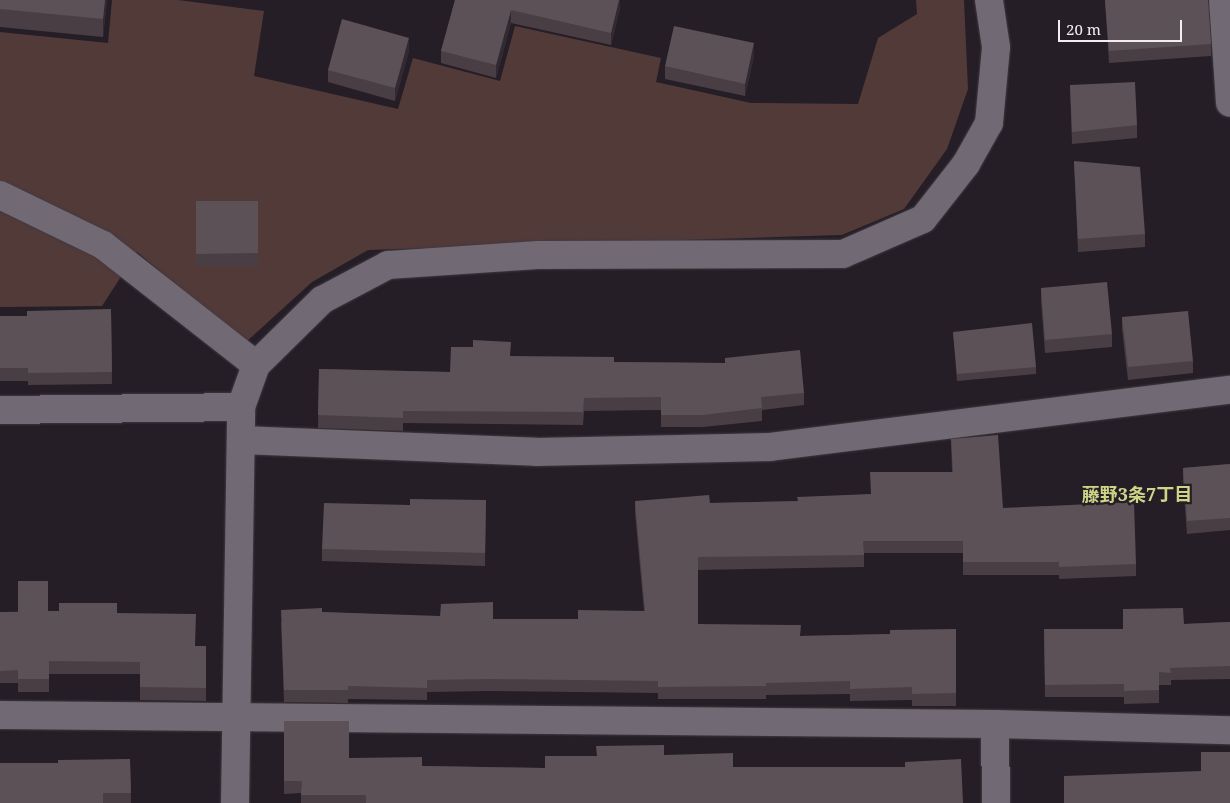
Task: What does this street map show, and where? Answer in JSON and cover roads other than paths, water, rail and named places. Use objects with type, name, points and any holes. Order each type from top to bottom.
[{"type":"street","points":[[235,803],[241,407],[256,365],[322,300],[388,265],[538,254],[843,254],[923,218],[966,164],[989,123],[996,47],[990,0]]},
{"type":"street","points":[[1224,0],[1230,102]]},
{"type":"street","points":[[0,195],[103,245],[256,365]]},
{"type":"street","points":[[241,440],[536,452],[770,447],[1230,390]]},
{"type":"street","points":[[0,410],[241,407]]},
{"type":"street","points":[[0,715],[995,724],[1230,730]]},
{"type":"street","points":[[995,724],[996,803]]},
{"type":"district","name":"藤野3条7丁目","points":[[1137,494]]}]
